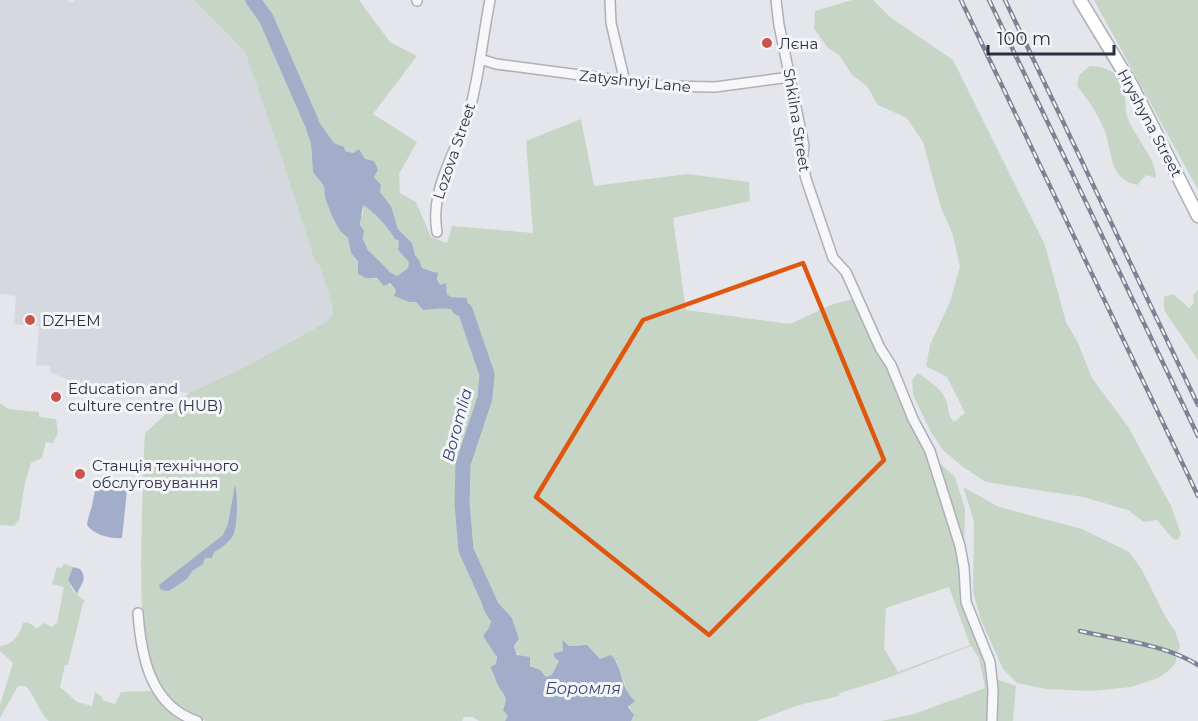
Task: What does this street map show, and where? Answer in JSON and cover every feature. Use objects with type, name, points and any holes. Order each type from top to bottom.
[{"type":"street","name":"Lozova Street","points":[[437,232],[434,212],[439,187],[467,118],[490,0]]},
{"type":"street","points":[[610,0],[611,24],[625,82]]},
{"type":"street","name":"Shkilna Street","points":[[776,0],[804,146],[802,161],[833,258],[846,272],[930,451],[960,546],[966,602],[990,662],[993,689],[992,721]]},
{"type":"street","name":"Hryshyna Street","points":[[1080,0],[1131,84],[1198,216]]},
{"type":"street","name":"Zatyshnyi Lane","points":[[480,59],[506,65],[664,86],[715,87],[790,77]]},
{"type":"street","points":[[138,613],[141,651],[151,678],[169,704],[179,713],[197,721]]},
{"type":"highlighted area","points":[[803,263],[884,460],[709,635],[536,497],[643,320]]},
{"type":"shaded area","points":[[0,0],[67,0],[72,3],[75,0],[194,0],[245,52],[315,262],[319,263],[331,301],[333,313],[326,322],[243,368],[189,393],[73,382],[50,372],[50,366],[36,365],[39,326],[14,324],[16,296],[0,294]]},
{"type":"green space","points":[[194,0],[359,0],[390,42],[417,56],[373,114],[417,142],[399,174],[400,193],[416,202],[431,237],[447,243],[452,226],[533,233],[526,141],[581,119],[594,186],[687,174],[749,182],[750,201],[673,218],[686,310],[790,324],[833,304],[853,299],[927,452],[955,477],[965,509],[963,601],[982,651],[988,676],[1016,686],[1013,721],[881,721],[914,714],[985,688],[979,658],[971,646],[885,679],[840,693],[839,696],[799,705],[757,721],[631,721],[634,715],[617,661],[600,659],[579,645],[569,646],[562,641],[563,651],[554,653],[560,661],[552,676],[546,677],[520,657],[514,646],[519,639],[512,618],[483,586],[482,600],[491,620],[490,631],[497,658],[497,664],[490,667],[496,676],[497,684],[505,693],[508,716],[505,721],[479,721],[473,717],[464,717],[462,721],[206,721],[194,717],[175,705],[154,678],[148,664],[142,620],[141,564],[145,433],[189,393],[243,368],[326,322],[333,313],[319,264],[315,262],[245,52]],"holes":[[[314,110],[316,118],[334,144],[340,145],[344,151],[353,153],[359,149],[374,177],[381,185],[380,192],[391,206],[398,229],[412,243],[422,268],[434,271],[440,285],[447,288],[447,294],[451,297],[461,297],[467,309],[469,321],[453,310],[437,308],[423,310],[416,302],[409,302],[394,296],[396,290],[386,282],[366,278],[358,261],[351,253],[348,238],[340,231],[325,198],[324,186],[313,172],[311,144],[301,114]],[[949,587],[970,645],[898,672],[884,648],[886,608]]]},
{"type":"green space","points":[[852,0],[873,0],[890,17],[953,60],[1045,245],[1066,322],[1078,343],[1092,378],[1129,428],[1171,506],[1181,534],[1178,540],[1173,539],[1157,520],[1144,522],[1128,510],[1083,497],[986,482],[943,450],[931,432],[913,395],[912,380],[918,373],[941,392],[954,422],[965,413],[947,377],[926,366],[930,345],[950,302],[960,267],[952,232],[941,208],[923,142],[907,118],[878,105],[867,86],[852,75],[839,55],[828,48],[814,29],[815,11]]},
{"type":"green space","points":[[1094,0],[1198,0],[1198,189],[1197,188]]},
{"type":"green space","points":[[1090,66],[1106,69],[1120,78],[1124,87],[1128,119],[1153,164],[1156,178],[1146,175],[1137,185],[1121,177],[1116,170],[1101,123],[1077,86],[1079,75]]},
{"type":"green space","points":[[363,204],[383,222],[393,234],[394,239],[399,241],[398,250],[410,262],[408,268],[397,276],[387,270],[366,246],[360,220],[363,214]]},
{"type":"green space","points":[[1198,290],[1198,360],[1164,310],[1164,297],[1173,294],[1189,308],[1194,303],[1193,295]]},
{"type":"green space","points":[[0,403],[8,409],[39,412],[39,417],[56,419],[58,433],[53,443],[46,442],[42,458],[31,463],[19,520],[14,526],[0,525]]},
{"type":"green space","points":[[963,487],[999,507],[1082,529],[1129,552],[1142,570],[1175,631],[1180,645],[1175,664],[1158,678],[1131,687],[1091,691],[1046,689],[1017,683],[1003,669],[981,620],[973,592],[974,521]]},
{"type":"green space","points":[[64,564],[73,567],[68,580],[74,592],[85,601],[60,687],[77,702],[92,706],[95,692],[103,700],[115,704],[121,692],[153,691],[172,712],[185,721],[49,721],[25,686],[18,686],[0,718],[0,705],[13,663],[0,651],[0,646],[15,639],[23,623],[27,622],[37,628],[44,623],[52,627],[57,623],[64,587],[52,584],[57,567],[61,568]]},
{"type":"water","points":[[309,102],[316,118],[334,143],[344,147],[345,151],[353,153],[359,149],[365,159],[374,161],[378,170],[374,177],[381,185],[380,192],[391,206],[398,229],[412,243],[422,268],[438,273],[437,279],[440,285],[446,283],[447,294],[451,297],[467,298],[469,322],[453,310],[423,310],[416,302],[409,302],[394,296],[396,290],[390,283],[384,286],[377,278],[366,278],[358,274],[358,261],[351,253],[348,238],[340,231],[333,218],[325,198],[324,186],[313,172],[311,144],[301,114],[302,103]],"holes":[[[363,205],[375,214],[394,236],[394,239],[399,241],[398,250],[409,262],[408,268],[397,276],[368,250],[360,224]]]},
{"type":"water","points":[[112,477],[119,478],[127,491],[122,538],[103,536],[87,525],[96,488]]},
{"type":"water","points":[[235,485],[237,512],[232,537],[214,552],[212,558],[205,558],[203,564],[192,571],[187,579],[169,591],[161,590],[159,585],[223,535],[228,524]]},
{"type":"water","points":[[73,567],[80,569],[83,576],[83,582],[77,594],[68,580]]},
{"type":"water","name":"Боромля","points":[[483,586],[512,618],[519,639],[514,646],[517,655],[530,657],[530,666],[540,670],[546,677],[552,675],[559,661],[554,657],[554,653],[563,651],[562,640],[569,646],[587,645],[600,659],[611,655],[618,665],[630,696],[635,701],[628,707],[634,715],[631,721],[505,721],[508,716],[503,710],[506,700],[490,667],[496,664],[497,657],[483,636],[491,621],[482,604]]},
{"type":"waterway","name":"Boromlia","points":[[253,0],[266,18],[311,121]]},
{"type":"waterway","name":"Boromlia","points":[[459,308],[465,310],[487,374],[485,398],[463,464],[462,503],[466,550],[490,603]]},
{"type":"railway","points":[[961,0],[1198,496]]},
{"type":"railway","points":[[989,0],[1198,436]]},
{"type":"railway","points":[[1005,0],[1198,405]]},
{"type":"railway","points":[[1080,631],[1156,647],[1198,665]]},
{"type":"place","name":"Лєна","points":[[767,43]]},
{"type":"place","name":"DZHEM","points":[[30,320]]},
{"type":"place","name":"Education and culture centre (HUB)","points":[[56,397]]},
{"type":"place","name":"Cтанція технічного обслуговування","points":[[80,474]]}]
